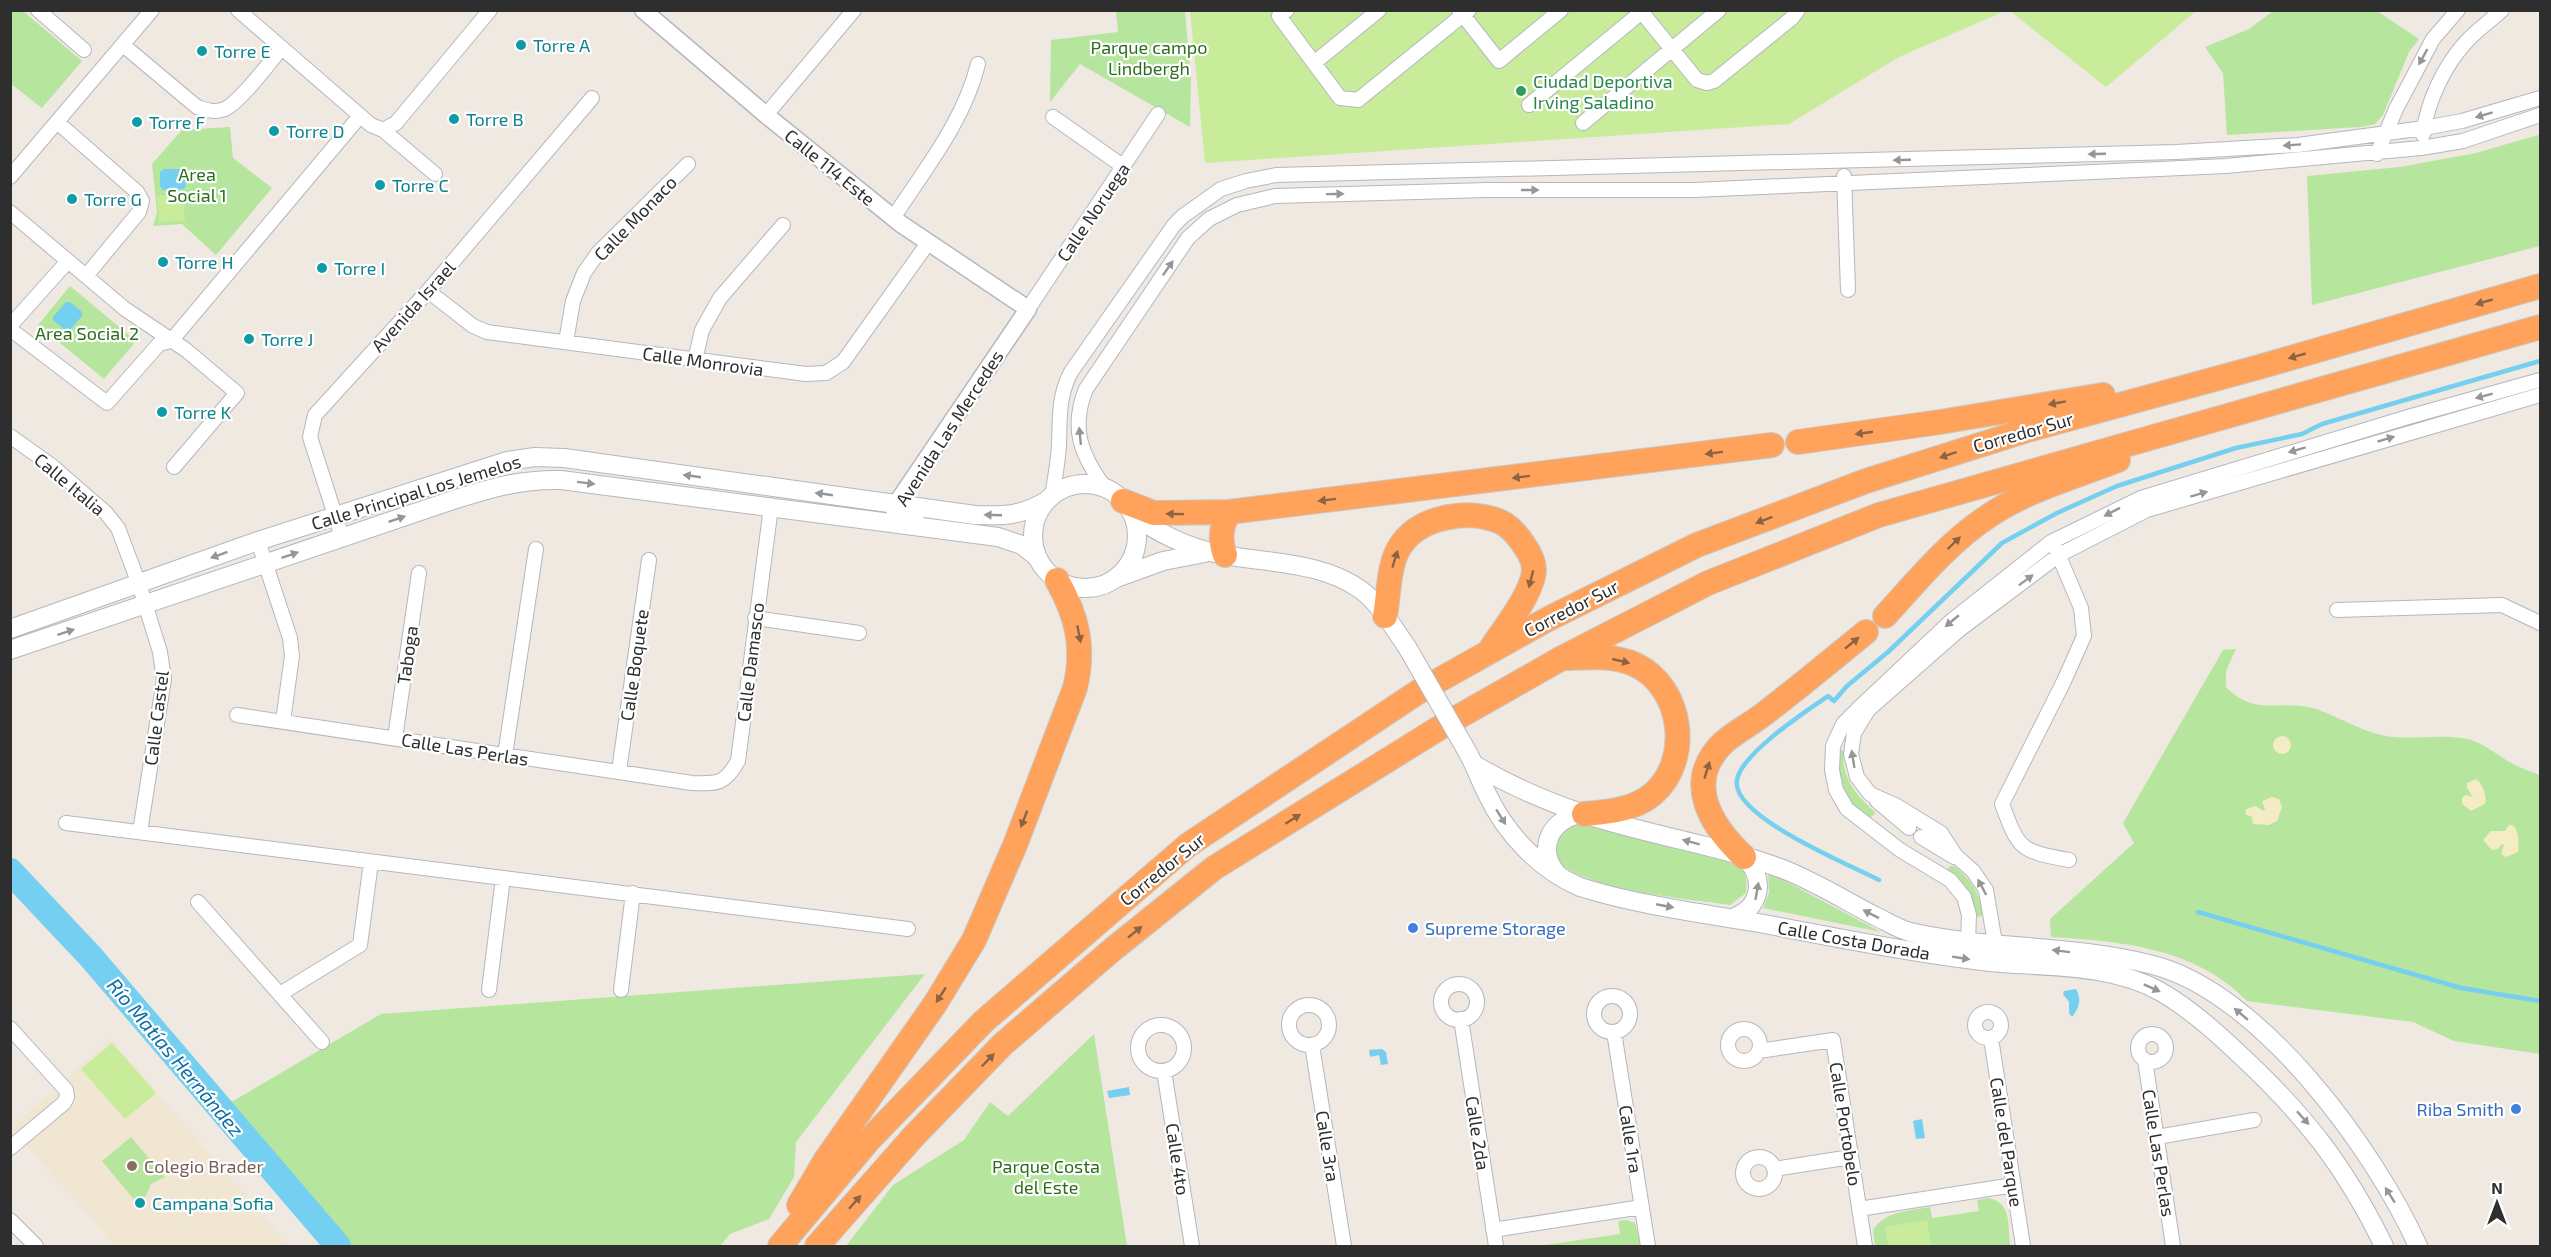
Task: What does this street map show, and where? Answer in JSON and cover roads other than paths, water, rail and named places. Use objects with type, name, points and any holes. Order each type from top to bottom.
[{"type":"highway","name":"Corredor Sur","points":[[780,1246],[870,1140],[984,1021],[1188,846],[1418,692],[1548,619],[1697,545],[1866,481],[2024,431],[2259,367],[2541,286]]},
{"type":"highway","name":"Corredor Sur","points":[[817,1246],[913,1137],[1003,1044],[1112,950],[1214,868],[1444,725],[1562,658],[1708,583],[1879,515],[2037,468],[2541,327]]},
{"type":"highway","points":[[1798,442],[2009,411],[2259,367]]},
{"type":"highway","points":[[1885,616],[1948,549],[1989,515],[2024,497],[2236,414]]},
{"type":"highway","points":[[1120,501],[1154,513],[1229,512],[1772,445]]},
{"type":"highway","points":[[1219,554],[1222,546],[1222,528],[1229,512]]},
{"type":"highway","points":[[1386,616],[1392,570],[1399,546],[1423,523],[1474,515],[1502,523],[1515,532],[1529,552],[1534,570],[1527,592],[1488,653]]},
{"type":"highway","points":[[775,1246],[825,1161],[956,972],[991,902],[1071,698],[1079,669],[1080,643],[1075,617],[1057,580]]},
{"type":"highway","points":[[1744,856],[1721,834],[1706,806],[1703,784],[1711,758],[1733,735],[1767,712],[1866,632]]},
{"type":"highway","points":[[1562,658],[1612,658],[1637,666],[1660,684],[1668,694],[1676,715],[1676,749],[1670,771],[1659,787],[1643,801],[1625,808],[1584,814]]},
{"type":"main road","name":"Calle Principal Los Jemelos","points":[[10,629],[334,516],[507,461],[536,457],[564,458],[896,504],[1001,516],[1028,512],[1050,498]]},
{"type":"main road","name":"Calle Principal Los Jemelos","points":[[10,650],[482,491],[511,482],[536,479],[561,480],[935,528],[1011,540],[1022,544],[1038,558]]},
{"type":"main road","points":[[750,484],[771,507],[781,497],[794,490]]},
{"type":"main road","points":[[1219,554],[1163,561],[1094,587],[1081,588],[1057,580],[1046,570],[1038,558],[1034,543],[1034,528],[1039,513],[1050,498],[1062,490],[1083,484],[1120,501],[1170,539],[1219,554],[1312,569],[1360,590],[1386,616],[1407,647],[1471,759]]},
{"type":"main road","points":[[848,517],[857,511],[858,507],[854,498]]},
{"type":"main road","points":[[1117,578],[1134,556],[1137,542],[1137,528],[1120,501]]},
{"type":"main road","name":"Calle Costa Dorada","points":[[1471,759],[1532,795],[1584,814],[1744,856],[1782,869],[1905,931],[1968,941],[2118,958],[2155,965],[2187,978],[2215,994],[2285,1053],[2351,1133],[2408,1224],[2418,1246]]},
{"type":"main road","name":"Calle Costa Dorada","points":[[1471,759],[1488,796],[1509,830],[1538,862],[1562,878],[1596,892],[1920,952],[1982,961],[2110,974],[2162,992],[2211,1027],[2307,1122],[2336,1160],[2363,1202],[2385,1246]]},
{"type":"main road","points":[[1562,878],[1550,866],[1546,850],[1547,842],[1554,827],[1560,821],[1567,817],[1584,814]]},
{"type":"main road","points":[[1732,918],[1751,907],[1759,888],[1757,874],[1744,856]]},
{"type":"main road","points":[[2263,1076],[2285,1053]]},
{"type":"street","points":[[38,10],[84,50]]},
{"type":"street","points":[[10,177],[152,10]]},
{"type":"street","points":[[238,10],[360,116],[371,125],[383,130],[435,174]]},
{"type":"street","points":[[383,130],[396,123],[490,10]]},
{"type":"street","name":"Calle 114 Este","points":[[643,10],[766,115],[893,218],[1028,309]]},
{"type":"street","points":[[766,115],[854,10]]},
{"type":"street","points":[[1287,10],[1279,16],[1340,98],[1358,100],[1464,12],[1499,61],[1561,10]]},
{"type":"street","points":[[1314,63],[1379,10]]},
{"type":"street","points":[[1583,123],[1719,10]]},
{"type":"street","points":[[1529,105],[1642,11],[1697,80],[1707,83],[1714,81],[1784,25],[1798,10]]},
{"type":"street","points":[[2377,154],[2383,134],[2433,39],[2458,10]]},
{"type":"street","points":[[2421,148],[2424,128],[2439,82],[2466,42],[2502,10]]},
{"type":"street","points":[[123,45],[196,107],[212,111],[224,109],[234,103],[281,49]]},
{"type":"street","points":[[893,218],[955,121],[971,89],[978,64]]},
{"type":"street","name":"Avenida Israel","points":[[342,537],[310,438],[315,415],[428,291],[592,98]]},
{"type":"street","points":[[1050,498],[1058,452],[1059,409],[1063,390],[1071,372],[1174,225],[1221,189],[1246,181],[1276,175],[2176,152],[2298,145],[2462,122],[2541,98]]},
{"type":"street","name":"Calle Noruega","points":[[1028,309],[1158,114]]},
{"type":"street","points":[[1120,501],[1088,466],[1079,441],[1078,415],[1086,389],[1127,325],[1188,238],[1209,219],[1237,205],[1275,196],[1487,190],[1679,190],[2226,166],[2377,154],[2421,148],[2463,141],[2541,115]]},
{"type":"street","points":[[68,261],[10,328],[107,403],[159,344],[171,341],[360,116]]},
{"type":"street","points":[[1053,117],[1124,167]]},
{"type":"street","points":[[57,122],[137,192],[142,201],[138,212],[86,276]]},
{"type":"street","points":[[1844,161],[1848,290]]},
{"type":"street","name":"Calle Monaco","points":[[566,342],[573,301],[584,273],[598,253],[688,164]]},
{"type":"street","points":[[1679,166],[1679,190]]},
{"type":"street","points":[[10,212],[125,309],[186,350],[237,393],[174,467]]},
{"type":"street","points":[[694,360],[702,330],[720,298],[783,225]]},
{"type":"street","name":"Calle Monrovia","points":[[428,291],[473,326],[487,332],[806,374],[825,373],[843,362],[928,243]]},
{"type":"street","name":"Avenida Las Mercedes","points":[[935,528],[900,517],[894,509],[896,504],[1028,309]]},
{"type":"street","points":[[1968,941],[1969,915],[1964,897],[1950,880],[1900,850],[1847,808],[1836,790],[1832,770],[1833,746],[1844,724],[1856,711],[1943,628],[2051,542],[2140,498],[2408,417],[2541,380]]},
{"type":"street","points":[[1910,828],[1893,817],[1857,777],[1851,754],[1854,734],[1868,710],[1959,630],[2059,555],[2147,510],[2541,395]]},
{"type":"street","name":"Calle Italia","points":[[10,436],[52,466],[106,513],[118,528],[146,606]]},
{"type":"street","name":"Calle Damasco","points":[[692,783],[713,784],[729,777],[738,760],[771,507]]},
{"type":"street","points":[[258,542],[291,647],[283,722]]},
{"type":"street","points":[[2051,542],[2059,555],[2081,608],[2084,636],[2002,804],[2012,830],[2023,848],[2042,855],[2068,860]]},
{"type":"street","points":[[505,755],[536,549]]},
{"type":"street","name":"Calle Boquete","points":[[619,771],[649,560]]},
{"type":"street","name":"Taboga","points":[[395,738],[419,573]]},
{"type":"street","points":[[2337,610],[2502,604],[2541,623]]},
{"type":"street","name":"Calle Castel","points":[[140,832],[164,679],[160,652],[146,606]]},
{"type":"street","points":[[755,618],[859,633]]},
{"type":"street","name":"Calle Las Perlas","points":[[237,715],[692,783]]},
{"type":"street","points":[[1870,794],[1897,806],[1941,833],[1959,859]]},
{"type":"street","points":[[66,823],[908,928]]},
{"type":"street","points":[[1921,837],[1959,859],[1973,871],[1986,890],[1995,943]]},
{"type":"street","points":[[280,994],[360,945],[370,862]]},
{"type":"street","points":[[489,990],[503,878]]},
{"type":"street","points":[[621,990],[633,894]]},
{"type":"street","points":[[198,902],[322,1042]]},
{"type":"street","name":"Calle 2da","points":[[1461,1019],[1496,1246]]},
{"type":"street","points":[[10,1028],[66,1090],[67,1097],[64,1103],[10,1148]]},
{"type":"street","name":"Calle 1ra","points":[[1614,1032],[1648,1246]]},
{"type":"street","name":"Calle del Parque","points":[[1991,1038],[2023,1246]]},
{"type":"street","name":"Calle Portobelo","points":[[1759,1051],[1833,1040],[1865,1246]]},
{"type":"street","name":"Calle 3ra","points":[[1312,1045],[1344,1246]]},
{"type":"street","name":"Calle Las Perlas","points":[[2145,1060],[2173,1246]]},
{"type":"street","name":"Calle 4to","points":[[1164,1071],[1192,1246]]},
{"type":"street","points":[[2157,1137],[2254,1120]]},
{"type":"street","points":[[1774,1170],[1851,1158]]},
{"type":"street","points":[[1859,1209],[2014,1185]]},
{"type":"street","points":[[1493,1230],[1642,1207]]},
{"type":"street","points":[[10,1220],[36,1246]]},
{"type":"water","points":[[164,169],[183,169],[186,186],[184,189],[163,190],[160,186],[160,172]]},
{"type":"water","points":[[66,302],[70,302],[82,312],[82,316],[70,330],[65,330],[53,320]]},
{"type":"water","points":[[2076,989],[2079,1004],[2072,1017],[2069,1013],[2069,1002],[2063,994],[2064,991]]},
{"type":"water","points":[[1382,1049],[1386,1052],[1388,1064],[1381,1065],[1379,1055],[1370,1057],[1369,1050]]},
{"type":"water","points":[[1129,1087],[1130,1095],[1109,1098],[1107,1091]]},
{"type":"water","points":[[1922,1119],[1925,1138],[1916,1139],[1913,1121]]},
{"type":"waterway","points":[[1879,880],[1819,851],[1771,824],[1752,809],[1740,794],[1737,780],[1741,770],[1762,746],[1828,696],[1834,701],[1847,686],[1888,652],[2002,543],[2057,513],[2117,486],[2236,448],[2302,434],[2322,424],[2540,361]]},
{"type":"waterway","name":"Río Matías Hernández","points":[[10,871],[91,957],[338,1246]]},
{"type":"waterway","points":[[2198,912],[2461,988],[2540,1001]]},
{"type":"place","name":"Torre A","points":[[521,45]]},
{"type":"place","name":"Torre E","points":[[202,51]]},
{"type":"place","name":"Ciudad Deportiva Irving Saladino","points":[[1521,91]]},
{"type":"place","name":"Torre B","points":[[454,119]]},
{"type":"place","name":"Torre F","points":[[137,122]]},
{"type":"place","name":"Torre D","points":[[274,131]]},
{"type":"place","name":"Torre C","points":[[380,185]]},
{"type":"place","name":"Torre G","points":[[72,199]]},
{"type":"place","name":"Torre H","points":[[163,262]]},
{"type":"place","name":"Torre I","points":[[322,268]]},
{"type":"place","name":"Torre J","points":[[249,339]]},
{"type":"place","name":"Torre K","points":[[162,412]]},
{"type":"place","name":"Supreme Storage","points":[[1413,928]]},
{"type":"place","name":"Riba Smith","points":[[2516,1109]]},
{"type":"place","name":"Colegio Brader","points":[[132,1166]]},
{"type":"place","name":"Campana Sofia","points":[[140,1203]]},
{"type":"park label","name":"Parque campo Lindbergh","points":[[1149,57]]},
{"type":"park label","name":"Area Social 1","points":[[197,184]]},
{"type":"park label","name":"Area Social 2","points":[[87,333]]},
{"type":"park label","name":"Parque Costa del Este","points":[[1046,1176]]}]
